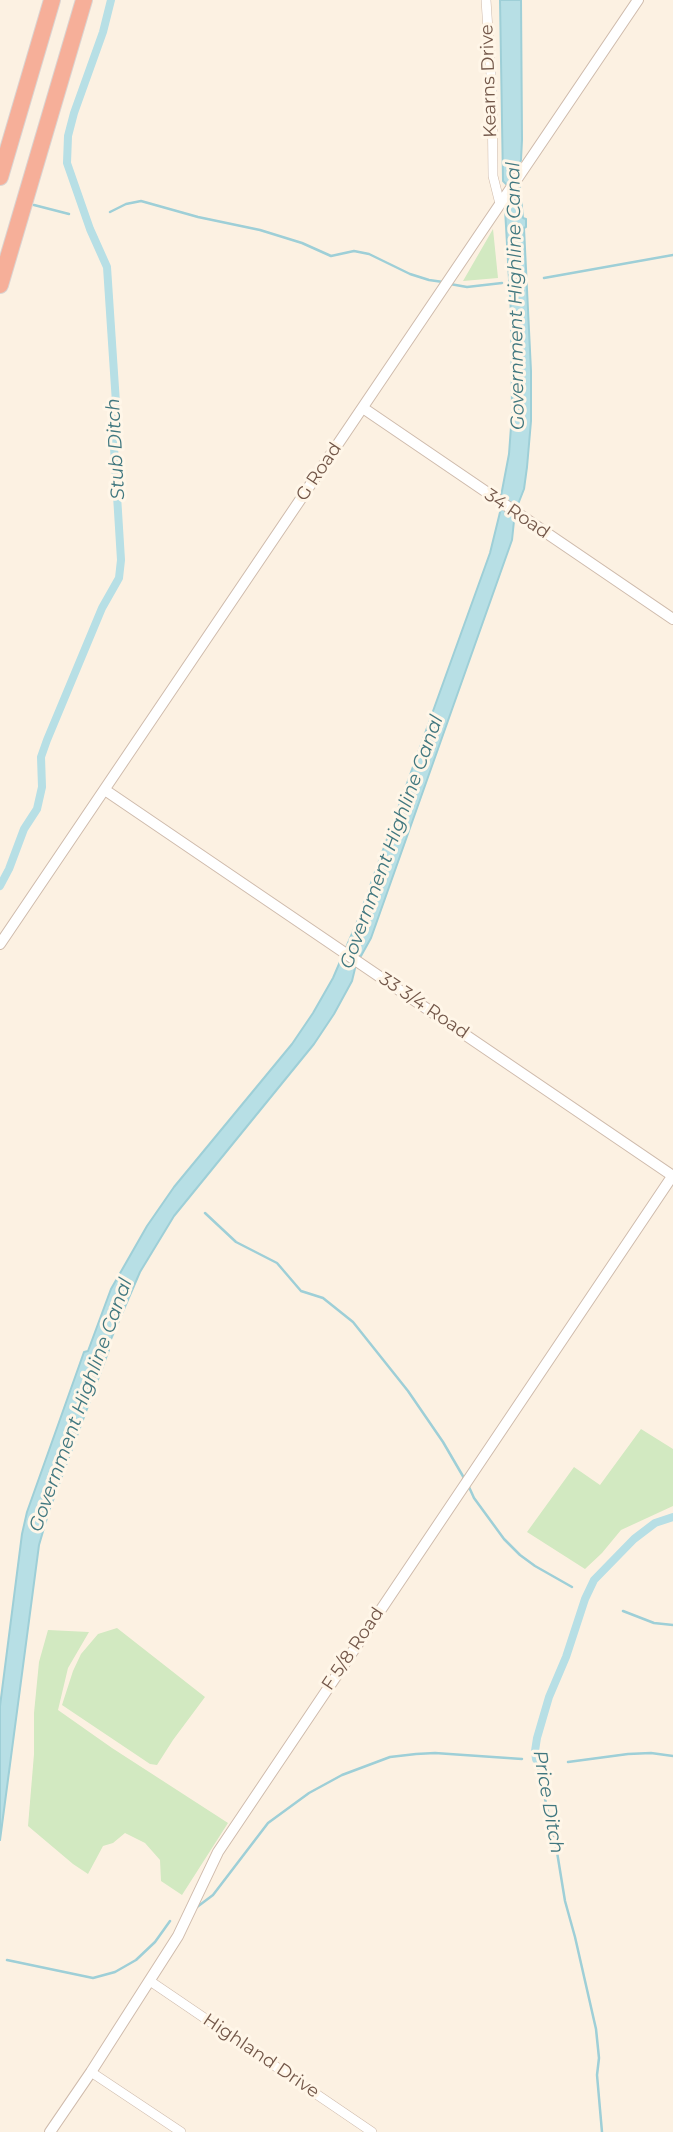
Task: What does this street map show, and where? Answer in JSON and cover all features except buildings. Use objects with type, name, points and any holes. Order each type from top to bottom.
[{"type":"highway","points":[[0,177],[52,0]]},
{"type":"highway","points":[[0,285],[84,0]]},
{"type":"street","points":[[19,115],[46,0]]},
{"type":"street","name":"Kearns Drive","points":[[486,0],[492,90],[492,163],[499,204]]},
{"type":"street","name":"G Road","points":[[0,944],[638,0]]},
{"type":"street","name":"34 Road","points":[[363,408],[673,619]]},
{"type":"street","name":"33 3/4 Road","points":[[105,790],[673,1175]]},
{"type":"street","name":"F 5/8 Road","points":[[50,2132],[178,1936],[218,1852],[673,1175]]},
{"type":"street","name":"Highland Drive","points":[[150,1981],[372,2132]]},
{"type":"street","points":[[91,2072],[181,2132]]},
{"type":"green space","points":[[493,229],[498,278],[463,281]]},
{"type":"green space","points":[[641,1429],[673,1449],[673,1506],[621,1530],[585,1569],[527,1532],[574,1467],[600,1485]]},
{"type":"green space","points":[[117,1628],[205,1697],[157,1765],[150,1764],[62,1705],[81,1654],[98,1634]]},
{"type":"green space","points":[[48,1630],[89,1632],[68,1668],[58,1710],[228,1823],[182,1895],[161,1881],[160,1860],[145,1843],[125,1833],[113,1843],[103,1846],[88,1874],[28,1826],[39,1662]]},
{"type":"water","name":"Government Highline Canal","points":[[500,0],[521,0],[522,140],[518,167],[523,218],[526,219],[524,228],[531,371],[527,467],[524,489],[513,517],[512,540],[371,938],[361,956],[358,956],[352,981],[314,1044],[174,1216],[140,1272],[108,1346],[109,1350],[39,1545],[0,1840],[0,1706],[22,1534],[27,1512],[84,1352],[88,1351],[111,1289],[147,1226],[174,1187],[292,1044],[333,978],[357,922],[490,553],[503,500],[501,496],[509,454],[512,413],[511,314],[505,209],[507,185],[503,181]]},
{"type":"waterway","name":"Stub Ditch","points":[[0,886],[24,829],[37,809],[42,787],[41,757],[47,740],[102,608],[119,578],[121,560],[113,431],[116,403],[107,267],[90,229],[67,163],[68,136],[74,113],[103,32],[111,0]]},
{"type":"waterway","points":[[110,212],[126,204],[141,201],[260,230],[302,243],[331,256],[354,251],[369,254],[410,274],[443,282]]},
{"type":"waterway","points":[[34,205],[69,214]]},
{"type":"waterway","points":[[544,278],[673,255]]},
{"type":"waterway","name":"Government Highline Canal","points":[[450,284],[467,287],[502,283]]},
{"type":"waterway","points":[[205,1213],[236,1242],[277,1263],[301,1291],[323,1298],[353,1322],[408,1391],[464,1478]]},
{"type":"waterway","points":[[469,1487],[504,1539],[520,1555],[572,1587]]},
{"type":"waterway","name":"Price Ditch","points":[[536,1759],[537,1738],[549,1697],[594,1580],[634,1539],[655,1523],[673,1517]]},
{"type":"waterway","points":[[623,1611],[654,1623],[673,1625]]},
{"type":"waterway","points":[[197,1907],[213,1895],[268,1823],[309,1793],[342,1775],[390,1757],[416,1754],[522,1759]]},
{"type":"waterway","points":[[568,1762],[628,1754],[673,1756]]},
{"type":"waterway","name":"Price Ditch","points":[[536,1759],[565,1901],[596,2029],[602,2132]]},
{"type":"waterway","points":[[7,1960],[93,1978],[115,1972],[136,1960],[155,1942],[170,1921]]}]
